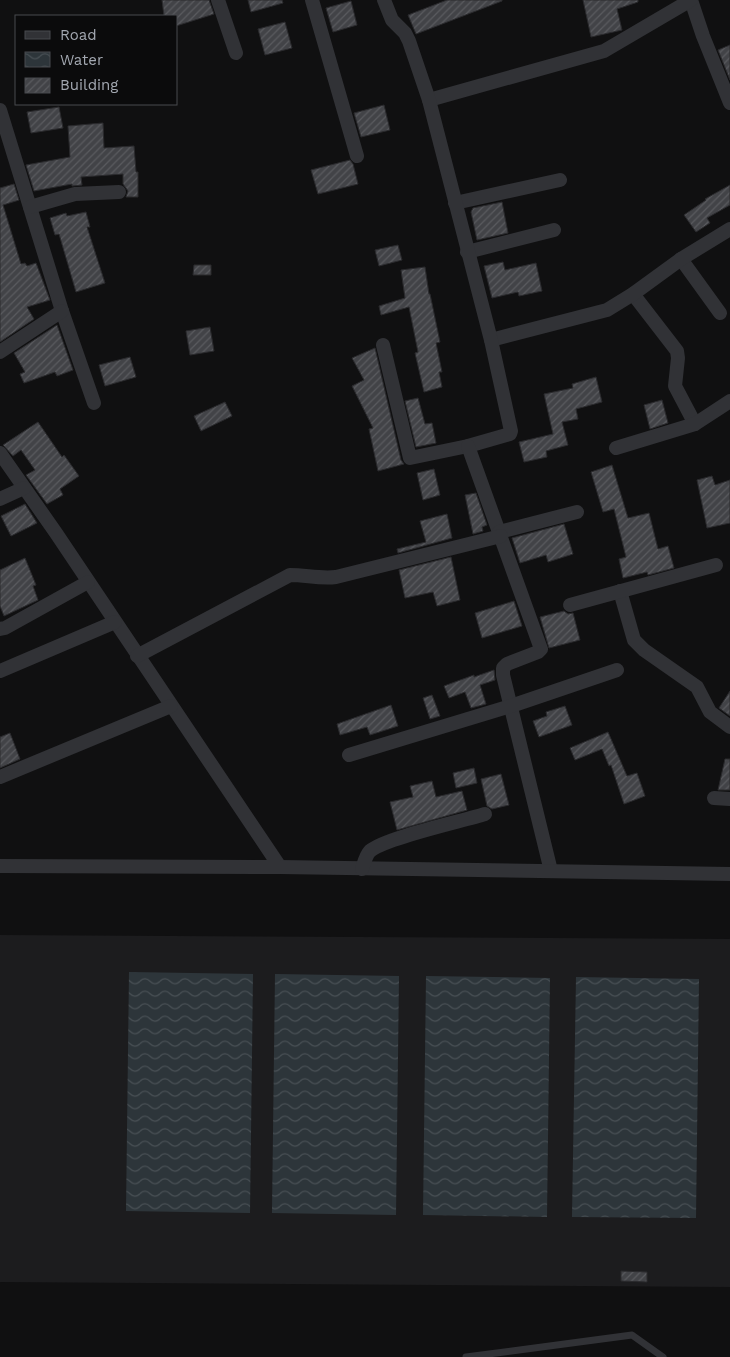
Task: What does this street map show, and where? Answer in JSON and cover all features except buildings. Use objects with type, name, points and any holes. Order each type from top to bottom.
[{"type":"street","points":[[218,0],[236,53]]},
{"type":"street","points":[[312,0],[358,156]]},
{"type":"street","points":[[383,345],[410,458],[468,446],[510,434],[491,340],[429,100],[409,41],[405,33],[392,20],[384,0]]},
{"type":"street","points":[[429,100],[604,51],[691,0],[703,36],[730,103]]},
{"type":"street","points":[[0,110],[62,311],[94,403]]},
{"type":"street","points":[[456,203],[560,180]]},
{"type":"street","points":[[30,207],[75,194],[118,192]]},
{"type":"street","points":[[491,340],[606,310],[632,294],[680,259],[730,229]]},
{"type":"street","points":[[468,252],[554,230]]},
{"type":"street","points":[[680,259],[720,313]]},
{"type":"street","points":[[632,294],[677,350],[675,386],[695,424]]},
{"type":"street","points":[[0,352],[62,311]]},
{"type":"street","points":[[616,448],[695,424],[730,400]]},
{"type":"street","points":[[468,446],[542,649],[507,664],[503,668],[551,871]]},
{"type":"street","points":[[0,453],[280,868]]},
{"type":"street","points":[[0,499],[24,488]]},
{"type":"street","points":[[137,656],[290,575],[322,579],[336,577],[577,512]]},
{"type":"street","points":[[570,605],[716,565]]},
{"type":"street","points":[[0,629],[88,582]]},
{"type":"street","points":[[620,591],[634,640],[644,650],[697,687],[710,712],[730,727]]},
{"type":"street","points":[[0,671],[115,622]]},
{"type":"street","points":[[349,755],[511,706],[617,670]]},
{"type":"street","points":[[0,777],[171,706]]},
{"type":"street","points":[[714,798],[730,799]]},
{"type":"street","points":[[362,869],[368,853],[375,847],[485,814]]},
{"type":"street","points":[[0,866],[730,874]]},
{"type":"lane","points":[[466,1357],[632,1335],[663,1357]]},
{"type":"shaded area","points":[[0,935],[730,939],[730,1287],[0,1282]]},
{"type":"water","points":[[129,972],[253,974],[250,1213],[126,1211]]},
{"type":"water","points":[[275,974],[399,976],[396,1215],[272,1213]]},
{"type":"water","points":[[426,976],[550,978],[547,1217],[423,1215]]},
{"type":"water","points":[[576,977],[699,979],[696,1218],[572,1217]]}]
